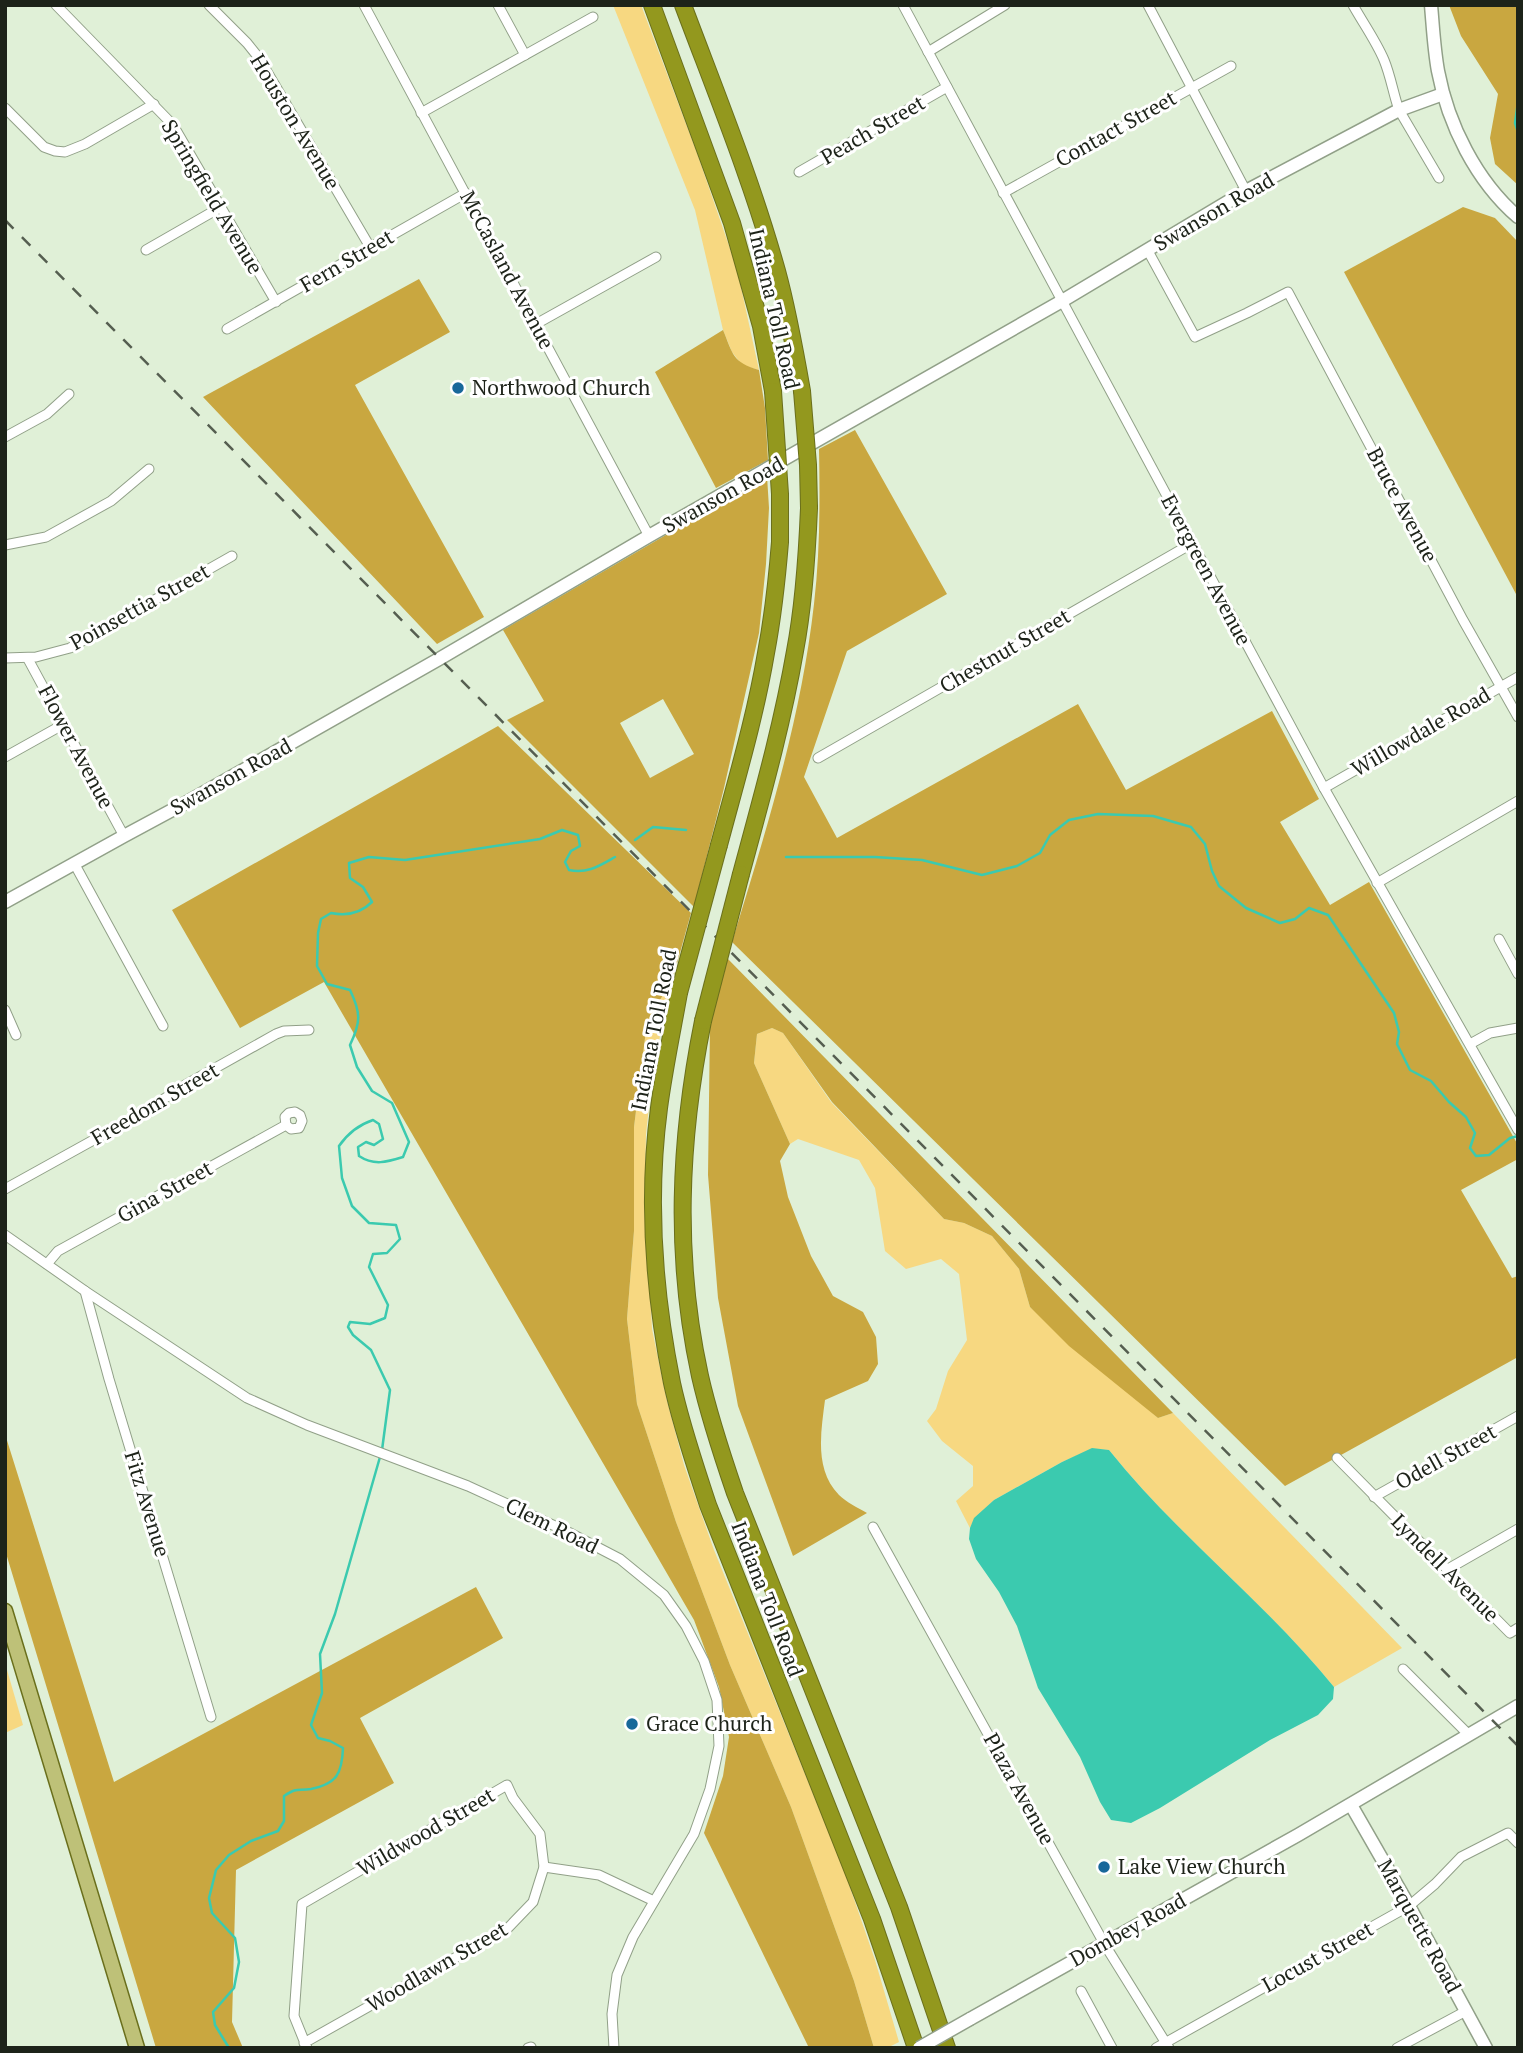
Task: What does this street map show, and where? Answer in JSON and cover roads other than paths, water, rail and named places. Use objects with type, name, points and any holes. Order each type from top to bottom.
[{"type":"highway","name":"Indiana Toll Road","points":[[652,5],[732,223],[761,326],[773,391],[780,494],[780,541],[775,602],[766,655],[755,708],[679,993],[666,1059],[658,1111],[654,1168],[656,1279],[673,1385],[708,1506],[872,1919],[916,2048]]},
{"type":"highway","name":"Indiana Toll Road","points":[[683,5],[738,154],[777,272],[802,391],[809,508],[804,590],[795,653],[783,712],[703,1021],[688,1105],[682,1212],[691,1326],[716,1435],[735,1493],[898,1907],[947,2048]]},
{"type":"main road","points":[[5,1611],[137,2048]]},
{"type":"street","name":"Springfield Avenue","points":[[56,5],[173,125],[276,302]]},
{"type":"street","name":"Houston Avenue","points":[[209,5],[247,43],[273,79],[370,247]]},
{"type":"street","name":"McCasland Avenue","points":[[364,5],[649,536]]},
{"type":"street","points":[[498,5],[525,55]]},
{"type":"street","name":"Evergreen Avenue","points":[[903,5],[1324,788],[1517,1128]]},
{"type":"street","points":[[928,52],[1005,5]]},
{"type":"street","points":[[1148,5],[1246,191]]},
{"type":"street","points":[[1353,5],[1383,57],[1399,110],[1439,178]]},
{"type":"street","points":[[1431,5],[1437,68],[1443,94],[1464,144],[1479,171],[1496,195],[1518,217]]},
{"type":"street","points":[[421,113],[593,18]]},
{"type":"street","name":"Contact Street","points":[[1003,193],[1231,66]]},
{"type":"street","name":"Peach Street","points":[[799,172],[947,88]]},
{"type":"street","name":"Swanson Road","points":[[5,902],[274,754],[649,536],[1062,301],[1246,191],[1399,110],[1443,94]]},
{"type":"street","points":[[5,108],[44,147],[65,152],[85,144],[154,104]]},
{"type":"street","name":"Fern Street","points":[[227,329],[466,193]]},
{"type":"street","points":[[145,250],[221,207]]},
{"type":"street","name":"Bruce Avenue","points":[[1148,251],[1195,337],[1288,292],[1518,717]]},
{"type":"street","points":[[536,324],[656,257]]},
{"type":"street","points":[[5,437],[51,412],[69,394]]},
{"type":"street","points":[[5,545],[46,537],[111,501],[149,469]]},
{"type":"street","name":"Chestnut Street","points":[[818,758],[1191,544]]},
{"type":"street","name":"Poinsettia Street","points":[[5,658],[28,659],[55,653],[76,644],[232,556]]},
{"type":"street","name":"Flower Avenue","points":[[28,659],[124,836]]},
{"type":"street","name":"Willowdale Road","points":[[1324,788],[1518,677]]},
{"type":"street","points":[[5,757],[64,724]]},
{"type":"street","points":[[1377,883],[1518,801]]},
{"type":"street","points":[[74,863],[163,1026]]},
{"type":"street","points":[[1499,939],[1518,974]]},
{"type":"street","points":[[5,1010],[16,1035]]},
{"type":"street","points":[[1470,1044],[1498,1030],[1518,1028]]},
{"type":"street","name":"Freedom Street","points":[[5,1189],[144,1112],[185,1085],[276,1034],[309,1030]]},
{"type":"street","name":"Gina Street","points":[[47,1264],[58,1251],[286,1125]]},
{"type":"street","name":"Clem Road","points":[[5,1235],[247,1398],[307,1425],[468,1486],[568,1532],[620,1559],[664,1595],[704,1661],[716,1700],[719,1746],[710,1789],[694,1834],[634,1937],[617,1975],[612,2014],[614,2048]]},
{"type":"street","name":"Fitz Avenue","points":[[85,1291],[211,1717]]},
{"type":"street","name":"Odell Street","points":[[1374,1497],[1518,1416]]},
{"type":"street","name":"Lyndell Avenue","points":[[1337,1458],[1510,1633],[1518,1628]]},
{"type":"street","name":"Plaza Avenue","points":[[873,1527],[1105,1945],[1167,2045]]},
{"type":"street","points":[[1448,1569],[1518,1529]]},
{"type":"street","points":[[1403,1669],[1469,1735]]},
{"type":"street","name":"Dombey Road","points":[[916,2048],[1105,1945],[1518,1706]]},
{"type":"street","name":"Wildwood Street","points":[[305,2045],[294,2016],[302,1905],[508,1785],[513,1798],[540,1835],[544,1867]]},
{"type":"street","name":"Marquette Road","points":[[1351,1805],[1486,2048]]},
{"type":"street","name":"Locust Street","points":[[1156,2048],[1167,2045],[1409,1906],[1461,1857],[1508,1833],[1518,1843]]},
{"type":"street","points":[[544,1867],[598,1874],[654,1901]]},
{"type":"street","name":"Woodlawn Street","points":[[305,2045],[509,1928],[533,1902],[544,1867]]},
{"type":"street","points":[[1081,1991],[1112,2048]]},
{"type":"street","points":[[1397,2048],[1466,2011]]},
{"type":"water","points":[[1092,1448],[1109,1450],[1163,1511],[1279,1626],[1334,1687],[1333,1699],[1318,1715],[1270,1740],[1131,1823],[1111,1820],[1100,1802],[1080,1757],[1038,1688],[1017,1626],[999,1592],[976,1559],[969,1539],[974,1518],[994,1500]]},
{"type":"waterway","points":[[1518,102],[1515,123],[1518,132]]},
{"type":"waterway","points":[[786,857],[922,860],[982,875],[1017,866],[1040,853],[1050,835],[1069,820],[1098,814],[1153,816],[1191,827],[1205,844],[1219,886],[1246,908],[1280,923],[1295,919],[1309,908],[1328,915],[1394,1013],[1399,1032],[1397,1044],[1410,1070],[1431,1081],[1466,1117],[1475,1133],[1470,1148],[1476,1156],[1489,1155],[1510,1138],[1518,1136]]},
{"type":"waterway","points":[[635,840],[653,827],[686,830]]},
{"type":"waterway","points":[[382,1450],[390,1390],[371,1350],[353,1335],[348,1327],[350,1322],[370,1324],[385,1318],[388,1305],[369,1267],[373,1254],[387,1253],[400,1239],[396,1225],[369,1223],[352,1206],[342,1178],[339,1146],[354,1130],[373,1120],[379,1124],[383,1139],[374,1145],[366,1142],[358,1147],[359,1156],[375,1162],[397,1159],[403,1157],[409,1142],[392,1103],[372,1091],[357,1067],[350,1045],[358,1024],[358,1011],[350,990],[327,984],[317,966],[321,919],[331,913],[348,914],[358,911],[372,902],[363,887],[350,878],[349,863],[369,857],[405,860],[540,839],[562,830],[578,835],[580,846],[571,851],[565,862],[569,870],[587,870],[615,857]]},
{"type":"waterway","points":[[229,2048],[215,2025],[213,2012],[234,1988],[239,1962],[235,1938],[212,1913],[209,1898],[216,1870],[229,1855],[251,1841],[278,1831],[284,1821],[284,1796],[295,1790],[327,1784],[339,1771],[343,1748],[318,1738],[311,1725],[322,1693],[320,1654],[335,1614],[380,1457]]},
{"type":"railway","points":[[5,220],[1518,1746]]},
{"type":"place","name":"Northwood Church","points":[[458,388]]},
{"type":"place","name":"Grace Church","points":[[632,1724]]},
{"type":"place","name":"Lake View Church","points":[[1104,1867]]}]
